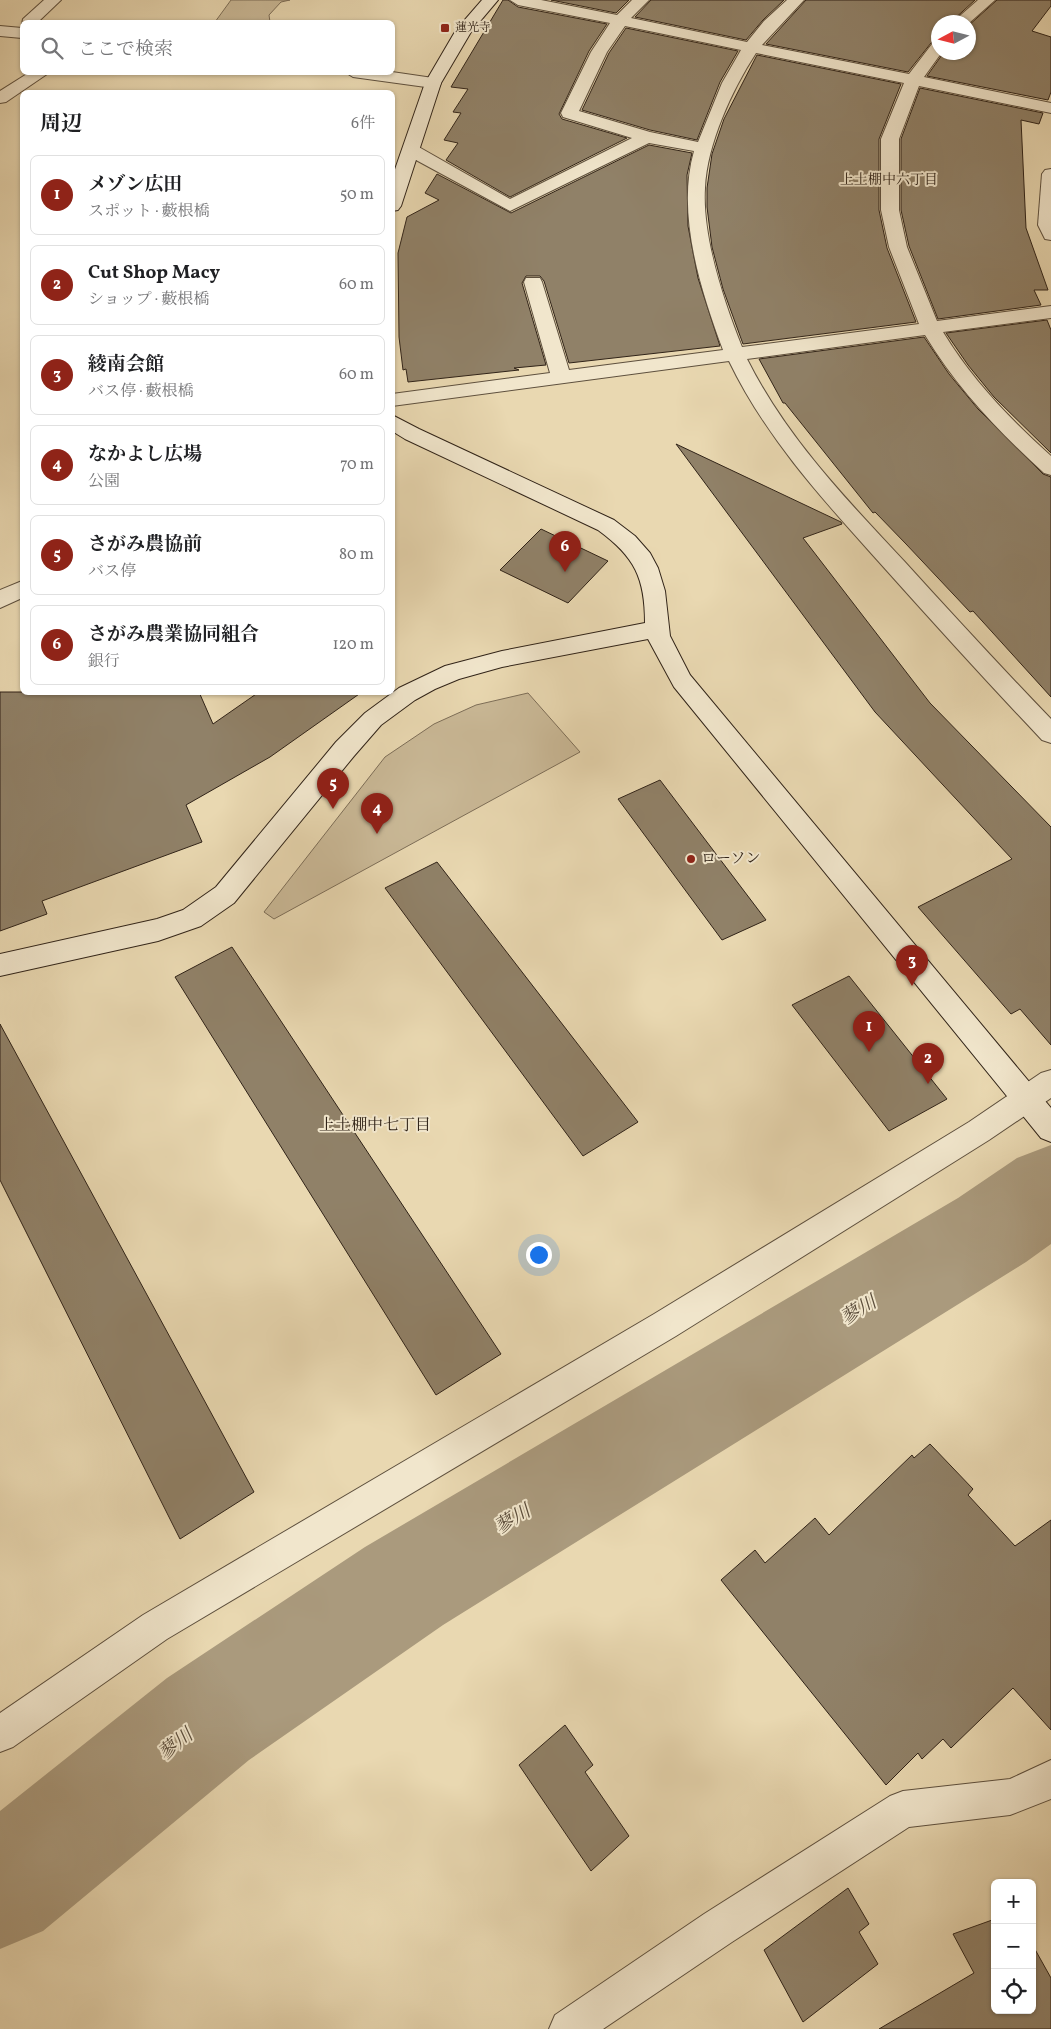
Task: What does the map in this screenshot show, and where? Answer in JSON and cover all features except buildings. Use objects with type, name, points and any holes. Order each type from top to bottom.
[{"type":"street","points":[[32,20],[53,0]]},
{"type":"street","points":[[395,197],[432,83],[464,30],[490,0]]},
{"type":"street","points":[[518,0],[1051,108]]},
{"type":"street","points":[[641,0],[620,20],[586,76],[569,113],[647,137],[704,148]]},
{"type":"street","points":[[796,0],[761,34],[744,56],[722,98],[704,148],[696,187],[697,228],[720,314],[735,353],[779,430],[815,476],[968,648],[1051,734]]},
{"type":"street","points":[[969,15],[987,0]]},
{"type":"street","points":[[0,31],[20,29]]},
{"type":"street","points":[[931,56],[914,79],[890,139],[890,210],[898,247],[930,327],[971,387],[1006,427],[1051,468]]},
{"type":"street","points":[[0,98],[37,75]]},
{"type":"street","points":[[375,75],[432,83]]},
{"type":"street","points":[[411,150],[510,206],[647,137]]},
{"type":"street","points":[[1051,174],[1047,225],[1051,235]]},
{"type":"street","points":[[533,282],[561,376]]},
{"type":"street","points":[[395,400],[1051,312]]},
{"type":"street","points":[[0,1734],[155,1627],[414,1471],[665,1324],[1043,1107],[682,681],[657,630],[656,605],[650,574],[640,553],[628,541],[606,525],[412,434],[395,423]]},
{"type":"street","points":[[0,600],[20,590]]},
{"type":"street","points":[[0,966],[158,930],[192,918],[225,895],[345,749],[373,719],[407,694],[427,683],[453,672],[502,659],[598,639],[657,630]]},
{"type":"street","points":[[569,2029],[718,1928],[903,1809],[1010,1797],[1044,1784],[1051,1778]]},
{"type":"shaded area","points":[[231,0],[290,0],[281,2],[269,15],[270,20],[216,20]]},
{"type":"shaded area","points":[[528,693],[580,752],[274,919],[264,912],[385,757],[434,724],[476,705]]},
{"type":"waterway","name":"蓼川","points":[[0,1888],[208,1719],[404,1586],[992,1230],[1051,1189]]},
{"type":"place","name":"蓮光寺","points":[[445,28]]},
{"type":"place","name":"さがみ農業協同組合","points":[[565,572]]},
{"type":"place","name":"さがみ農協前","points":[[333,809]]},
{"type":"place","name":"なかよし広場","points":[[377,834]]},
{"type":"place","name":"ローソン","points":[[691,859]]},
{"type":"place","name":"綾南会館","points":[[912,986]]},
{"type":"place","name":"メゾン広田","points":[[869,1052]]},
{"type":"place","name":"Cut Shop Macy","points":[[928,1084]]},
{"type":"district","name":"上土棚中六丁目","points":[[889,180]]},
{"type":"district","name":"上土棚中七丁目","points":[[375,1126]]}]
